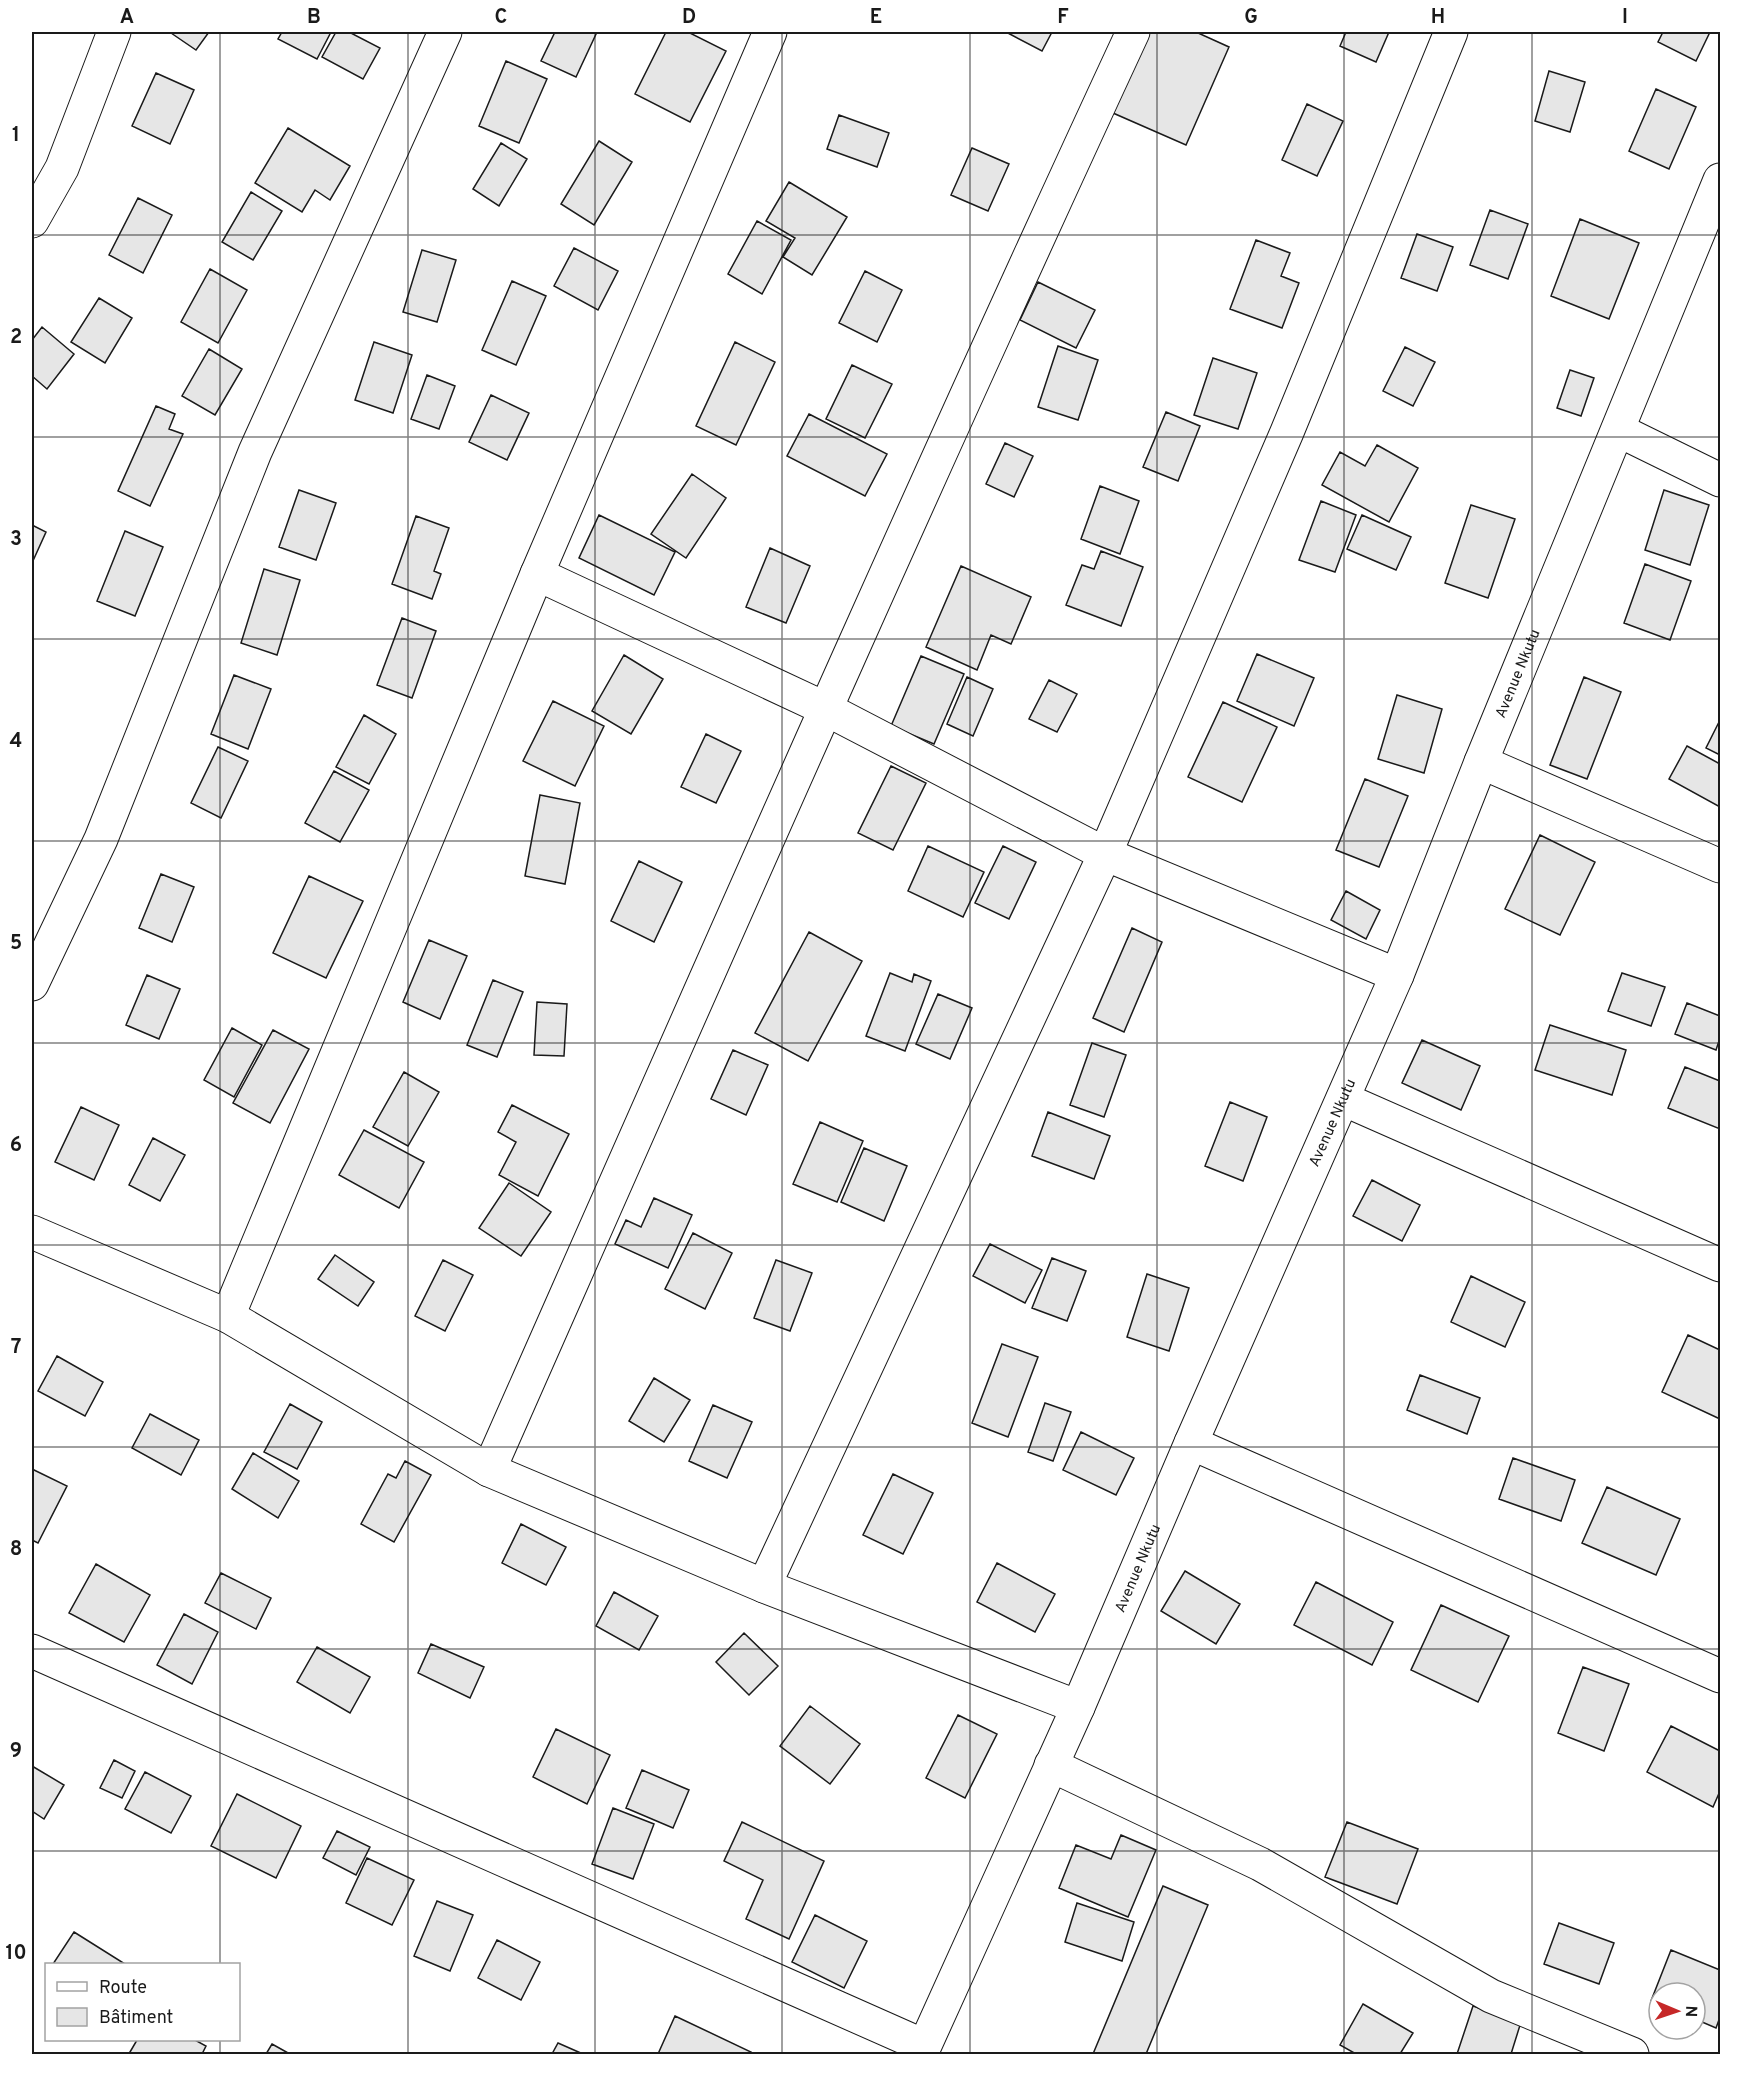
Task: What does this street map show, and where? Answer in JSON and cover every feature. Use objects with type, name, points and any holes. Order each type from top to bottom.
[{"type":"street","points":[[32,221],[62,168],[114,32]]},
{"type":"street","points":[[32,984],[101,839],[255,452],[445,32]]},
{"type":"street","points":[[228,1317],[537,574],[770,32]]},
{"type":"street","points":[[489,1470],[825,709],[1133,32]]},
{"type":"street","points":[[764,1586],[1105,854],[1287,432],[1451,32]]},
{"type":"street","name":"Avenue Nkutu","points":[[923,2050],[1078,1707],[1191,1443],[1397,975],[1481,762],[1720,180]]},
{"type":"street","points":[[1618,430],[1720,480]]},
{"type":"street","points":[[537,574],[825,709],[1105,854],[1397,975]]},
{"type":"street","points":[[1481,762],[1720,866]]},
{"type":"street","points":[[1343,1099],[1720,1265]]},
{"type":"street","points":[[32,1232],[228,1317],[489,1470],[764,1586],[1078,1707]]},
{"type":"street","points":[[1191,1443],[1720,1676]]},
{"type":"street","points":[[32,1651],[923,2050]]},
{"type":"street","points":[[1051,1765],[1260,1864],[1491,1996],[1632,2055]]},
{"type":"building","points":[[172,32],[209,32],[196,50]]},
{"type":"building","points":[[282,32],[331,32],[317,59],[278,39]]},
{"type":"building","points":[[336,32],[349,32],[380,48],[363,79],[322,57]]},
{"type":"building","points":[[555,32],[597,32],[576,77],[541,61]]},
{"type":"building","points":[[666,32],[688,32],[726,51],[690,122],[635,94]]},
{"type":"building","points":[[1006,32],[1052,32],[1042,51]]},
{"type":"building","points":[[1148,32],[1196,32],[1229,47],[1186,145],[1113,113]]},
{"type":"building","points":[[1346,32],[1389,32],[1376,62],[1340,46]]},
{"type":"building","points":[[1663,32],[1710,32],[1696,61],[1658,42]]},
{"type":"building","points":[[506,61],[547,79],[519,143],[479,126]]},
{"type":"building","points":[[1549,71],[1585,82],[1570,132],[1535,121]]},
{"type":"building","points":[[156,73],[194,90],[170,144],[132,126]]},
{"type":"building","points":[[1656,89],[1696,107],[1669,169],[1629,151]]},
{"type":"building","points":[[1307,104],[1343,121],[1317,176],[1282,160]]},
{"type":"building","points":[[839,115],[889,133],[877,167],[827,149]]},
{"type":"building","points":[[288,128],[350,166],[330,200],[315,190],[302,212],[255,183]]},
{"type":"building","points":[[599,141],[632,162],[594,225],[561,204]]},
{"type":"building","points":[[501,143],[527,159],[499,206],[473,189]]},
{"type":"building","points":[[972,148],[1009,164],[988,211],[951,195]]},
{"type":"building","points":[[789,182],[847,217],[812,275],[783,257],[795,238],[766,221]]},
{"type":"building","points":[[251,192],[282,211],[253,260],[222,242]]},
{"type":"building","points":[[138,198],[172,215],[143,273],[109,255]]},
{"type":"building","points":[[1490,210],[1528,224],[1508,279],[1470,265]]},
{"type":"building","points":[[1580,219],[1639,243],[1609,319],[1551,296]]},
{"type":"building","points":[[757,221],[791,240],[762,294],[728,274]]},
{"type":"building","points":[[1417,234],[1453,247],[1437,291],[1401,278]]},
{"type":"building","points":[[1256,240],[1290,253],[1281,276],[1299,283],[1282,328],[1230,309]]},
{"type":"building","points":[[574,248],[618,271],[598,310],[554,286]]},
{"type":"building","points":[[422,250],[456,260],[437,322],[403,312]]},
{"type":"building","points":[[210,269],[247,290],[218,343],[181,322]]},
{"type":"building","points":[[865,271],[902,290],[877,342],[839,323]]},
{"type":"building","points":[[512,281],[546,296],[516,365],[482,350]]},
{"type":"building","points":[[1038,282],[1095,310],[1076,348],[1020,320]]},
{"type":"building","points":[[99,298],[132,318],[105,363],[71,342]]},
{"type":"building","points":[[42,327],[74,354],[47,389],[32,376],[32,340]]},
{"type":"building","points":[[374,342],[412,355],[393,413],[355,400]]},
{"type":"building","points":[[735,342],[775,362],[736,445],[696,426]]},
{"type":"building","points":[[1058,346],[1098,360],[1078,420],[1038,407]]},
{"type":"building","points":[[1405,347],[1435,362],[1413,406],[1383,391]]},
{"type":"building","points":[[209,349],[242,369],[215,415],[182,396]]},
{"type":"building","points":[[1213,358],[1257,373],[1238,429],[1194,415]]},
{"type":"building","points":[[852,365],[892,384],[865,438],[826,419]]},
{"type":"building","points":[[1570,370],[1594,378],[1581,416],[1557,408]]},
{"type":"building","points":[[427,375],[455,386],[439,429],[411,419]]},
{"type":"building","points":[[491,395],[529,413],[507,460],[469,442]]},
{"type":"building","points":[[156,406],[175,414],[169,429],[183,434],[150,506],[118,491]]},
{"type":"building","points":[[1166,412],[1200,426],[1178,481],[1143,467]]},
{"type":"building","points":[[809,414],[887,454],[865,496],[787,456]]},
{"type":"building","points":[[1005,443],[1033,456],[1014,497],[986,484]]},
{"type":"building","points":[[1377,445],[1418,468],[1389,522],[1322,485],[1340,452],[1365,466]]},
{"type":"building","points":[[692,474],[726,498],[686,558],[651,534]]},
{"type":"building","points":[[1100,486],[1139,501],[1120,554],[1081,539]]},
{"type":"building","points":[[299,490],[336,503],[316,560],[279,547]]},
{"type":"building","points":[[1664,490],[1709,505],[1690,565],[1645,550]]},
{"type":"building","points":[[1321,501],[1356,515],[1335,572],[1299,560]]},
{"type":"building","points":[[1471,505],[1515,519],[1488,598],[1445,583]]},
{"type":"building","points":[[599,515],[675,552],[654,595],[579,558]]},
{"type":"building","points":[[1362,515],[1411,537],[1396,570],[1347,549]]},
{"type":"building","points":[[416,516],[449,528],[434,571],[441,574],[432,599],[392,584]]},
{"type":"building","points":[[32,525],[46,532],[32,563]]},
{"type":"building","points":[[125,531],[163,547],[135,616],[97,601]]},
{"type":"building","points":[[770,548],[810,566],[786,623],[746,607]]},
{"type":"building","points":[[1101,551],[1143,567],[1121,626],[1066,605],[1082,565],[1094,569]]},
{"type":"building","points":[[1645,564],[1691,581],[1670,640],[1624,623]]},
{"type":"building","points":[[961,566],[1031,597],[1011,644],[991,635],[977,670],[926,647]]},
{"type":"building","points":[[264,569],[300,580],[277,655],[241,643]]},
{"type":"building","points":[[402,618],[436,631],[412,698],[377,685]]},
{"type":"building","points":[[1257,654],[1314,678],[1294,726],[1237,701]]},
{"type":"building","points":[[624,655],[663,679],[631,734],[592,711]]},
{"type":"building","points":[[921,656],[964,674],[934,744],[891,726]]},
{"type":"building","points":[[234,675],[271,689],[248,749],[211,734]]},
{"type":"building","points":[[967,677],[993,689],[973,736],[947,724]]},
{"type":"building","points":[[1584,677],[1621,692],[1587,779],[1550,765]]},
{"type":"building","points":[[1049,680],[1077,694],[1057,732],[1029,719]]},
{"type":"building","points":[[1397,695],[1442,709],[1424,773],[1378,759]]},
{"type":"building","points":[[553,701],[604,726],[575,786],[523,761]]},
{"type":"building","points":[[1223,702],[1277,727],[1242,802],[1188,777]]},
{"type":"building","points":[[364,715],[396,734],[369,784],[336,767]]},
{"type":"building","points":[[1720,720],[1720,755],[1706,748]]},
{"type":"building","points":[[706,734],[741,751],[716,803],[681,787]]},
{"type":"building","points":[[1687,746],[1720,764],[1720,807],[1669,779]]},
{"type":"building","points":[[218,747],[248,761],[221,818],[191,803]]},
{"type":"building","points":[[891,766],[926,783],[893,850],[858,833]]},
{"type":"building","points":[[334,771],[369,790],[340,842],[305,823]]},
{"type":"building","points":[[1365,779],[1408,796],[1379,867],[1336,850]]},
{"type":"building","points":[[540,795],[580,803],[565,884],[525,876]]},
{"type":"building","points":[[1540,835],[1595,862],[1560,935],[1505,909]]},
{"type":"building","points":[[928,846],[984,872],[963,917],[908,891]]},
{"type":"building","points":[[1003,846],[1036,862],[1009,919],[975,903]]},
{"type":"building","points":[[639,861],[682,882],[654,942],[611,921]]},
{"type":"building","points":[[161,874],[194,887],[172,942],[139,928]]},
{"type":"building","points":[[309,876],[363,901],[326,978],[273,953]]},
{"type":"building","points":[[1346,891],[1380,910],[1366,939],[1331,920]]},
{"type":"building","points":[[1132,928],[1162,942],[1124,1032],[1093,1018]]},
{"type":"building","points":[[809,932],[862,961],[808,1061],[755,1033]]},
{"type":"building","points":[[429,940],[467,956],[440,1019],[403,1002]]},
{"type":"building","points":[[890,973],[912,982],[914,974],[931,981],[905,1051],[866,1036]]},
{"type":"building","points":[[1622,973],[1665,987],[1651,1026],[1608,1011]]},
{"type":"building","points":[[147,975],[180,989],[159,1039],[126,1025]]},
{"type":"building","points":[[493,980],[523,992],[497,1057],[467,1045]]},
{"type":"building","points":[[938,994],[972,1008],[950,1059],[916,1044]]},
{"type":"building","points":[[537,1002],[567,1004],[564,1056],[534,1055]]},
{"type":"building","points":[[1687,1003],[1720,1016],[1720,1038],[1716,1050],[1675,1034]]},
{"type":"building","points":[[1550,1025],[1626,1050],[1612,1095],[1535,1070]]},
{"type":"building","points":[[232,1028],[262,1045],[234,1097],[204,1080]]},
{"type":"building","points":[[273,1030],[309,1049],[270,1123],[233,1103]]},
{"type":"building","points":[[1422,1040],[1480,1066],[1461,1110],[1402,1083]]},
{"type":"building","points":[[1092,1043],[1126,1055],[1104,1117],[1070,1105]]},
{"type":"building","points":[[733,1050],[768,1065],[746,1115],[711,1099]]},
{"type":"building","points":[[1685,1067],[1720,1081],[1720,1129],[1668,1108]]},
{"type":"building","points":[[404,1072],[439,1092],[408,1146],[373,1127]]},
{"type":"building","points":[[1230,1102],[1267,1117],[1243,1181],[1205,1166]]},
{"type":"building","points":[[512,1105],[569,1134],[538,1196],[499,1175],[516,1142],[498,1132]]},
{"type":"building","points":[[81,1107],[119,1125],[94,1180],[55,1162]]},
{"type":"building","points":[[1048,1112],[1110,1136],[1094,1179],[1032,1156]]},
{"type":"building","points":[[820,1122],[863,1141],[837,1202],[793,1184]]},
{"type":"building","points":[[364,1130],[424,1162],[399,1208],[339,1175]]},
{"type":"building","points":[[153,1138],[185,1155],[160,1201],[129,1185]]},
{"type":"building","points":[[864,1148],[907,1166],[884,1221],[841,1202]]},
{"type":"building","points":[[1372,1180],[1420,1205],[1402,1241],[1353,1216]]},
{"type":"building","points":[[509,1183],[551,1212],[521,1256],[479,1228]]},
{"type":"building","points":[[654,1198],[692,1215],[668,1268],[615,1244],[626,1220],[641,1227]]},
{"type":"building","points":[[693,1233],[732,1253],[705,1309],[665,1289]]},
{"type":"building","points":[[990,1244],[1042,1270],[1025,1303],[973,1276]]},
{"type":"building","points":[[335,1255],[374,1282],[358,1306],[318,1279]]},
{"type":"building","points":[[1052,1258],[1086,1271],[1067,1321],[1032,1308]]},
{"type":"building","points":[[443,1260],[473,1275],[445,1331],[415,1316]]},
{"type":"building","points":[[776,1260],[812,1273],[790,1331],[754,1318]]},
{"type":"building","points":[[1147,1274],[1189,1288],[1169,1351],[1127,1337]]},
{"type":"building","points":[[1471,1276],[1525,1302],[1505,1347],[1451,1322]]},
{"type":"building","points":[[1688,1335],[1720,1350],[1720,1419],[1662,1392]]},
{"type":"building","points":[[1002,1344],[1038,1357],[1008,1437],[972,1423]]},
{"type":"building","points":[[57,1356],[103,1382],[85,1416],[38,1391]]},
{"type":"building","points":[[1420,1375],[1480,1398],[1467,1434],[1407,1410]]},
{"type":"building","points":[[654,1378],[690,1400],[664,1442],[629,1421]]},
{"type":"building","points":[[1045,1403],[1071,1412],[1053,1461],[1028,1452]]},
{"type":"building","points":[[290,1404],[322,1422],[297,1469],[264,1452]]},
{"type":"building","points":[[713,1405],[752,1422],[727,1478],[689,1461]]},
{"type":"building","points":[[150,1414],[199,1440],[181,1475],[132,1448]]},
{"type":"building","points":[[1081,1432],[1134,1458],[1116,1495],[1063,1470]]},
{"type":"building","points":[[253,1453],[299,1481],[278,1518],[232,1489]]},
{"type":"building","points":[[1513,1458],[1575,1480],[1561,1521],[1499,1499]]},
{"type":"building","points":[[405,1461],[431,1475],[394,1542],[361,1524],[388,1474],[396,1478]]},
{"type":"building","points":[[32,1469],[67,1486],[38,1543],[32,1540]]},
{"type":"building","points":[[893,1474],[933,1493],[903,1554],[863,1535]]},
{"type":"building","points":[[1607,1487],[1680,1519],[1656,1575],[1582,1543]]},
{"type":"building","points":[[521,1524],[566,1547],[546,1585],[502,1563]]},
{"type":"building","points":[[997,1563],[1055,1594],[1035,1632],[977,1602]]},
{"type":"building","points":[[96,1564],[150,1595],[124,1642],[69,1613]]},
{"type":"building","points":[[1185,1571],[1240,1604],[1216,1644],[1161,1611]]},
{"type":"building","points":[[221,1573],[271,1598],[256,1629],[205,1603]]},
{"type":"building","points":[[1316,1582],[1393,1622],[1372,1665],[1294,1625]]},
{"type":"building","points":[[614,1592],[658,1616],[639,1650],[596,1626]]},
{"type":"building","points":[[1441,1605],[1509,1636],[1478,1702],[1411,1670]]},
{"type":"building","points":[[184,1614],[218,1632],[192,1684],[157,1665]]},
{"type":"building","points":[[744,1633],[778,1666],[749,1695],[716,1662]]},
{"type":"building","points":[[431,1644],[484,1667],[470,1698],[418,1673]]},
{"type":"building","points":[[317,1647],[370,1677],[350,1713],[297,1682]]},
{"type":"building","points":[[1583,1667],[1629,1684],[1604,1751],[1558,1733]]},
{"type":"building","points":[[810,1706],[860,1744],[830,1784],[780,1746]]},
{"type":"building","points":[[958,1715],[997,1734],[965,1798],[926,1778]]},
{"type":"building","points":[[1671,1726],[1720,1751],[1720,1791],[1713,1807],[1647,1772]]},
{"type":"building","points":[[556,1729],[610,1755],[587,1804],[533,1777]]},
{"type":"building","points":[[114,1760],[135,1771],[122,1798],[100,1788]]},
{"type":"building","points":[[32,1766],[64,1785],[44,1819],[32,1811]]},
{"type":"building","points":[[642,1770],[689,1790],[673,1828],[626,1808]]},
{"type":"building","points":[[145,1772],[191,1796],[171,1833],[125,1809]]},
{"type":"building","points":[[237,1794],[301,1826],[276,1878],[211,1846]]},
{"type":"building","points":[[613,1808],[654,1824],[633,1879],[592,1864]]},
{"type":"building","points":[[742,1822],[824,1861],[789,1939],[746,1919],[763,1880],[724,1861]]},
{"type":"building","points":[[1347,1822],[1418,1849],[1397,1904],[1325,1877]]},
{"type":"building","points":[[337,1831],[370,1847],[356,1875],[323,1858]]},
{"type":"building","points":[[1121,1835],[1156,1850],[1128,1917],[1059,1888],[1076,1845],[1111,1859]]},
{"type":"building","points":[[367,1858],[414,1880],[392,1925],[346,1903]]},
{"type":"building","points":[[1163,1886],[1208,1905],[1146,2054],[1093,2054]]},
{"type":"building","points":[[437,1901],[473,1915],[450,1971],[414,1956]]},
{"type":"building","points":[[1077,1903],[1134,1922],[1122,1961],[1065,1942]]},
{"type":"building","points":[[815,1915],[867,1941],[844,1988],[792,1962]]},
{"type":"building","points":[[1559,1923],[1614,1943],[1599,1984],[1544,1964]]},
{"type":"building","points":[[74,1932],[123,1963],[54,1963]]},
{"type":"building","points":[[497,1940],[540,1962],[521,2000],[478,1978]]},
{"type":"building","points":[[1671,1950],[1720,1970],[1720,2017],[1716,2028],[1707,2024],[1707,1981],[1659,1981]]},
{"type":"building","points":[[1363,2004],[1413,2033],[1400,2054],[1356,2054],[1340,2045]]},
{"type":"building","points":[[1473,2006],[1521,2022],[1511,2054],[1457,2054]]},
{"type":"building","points":[[675,2016],[751,2052],[750,2054],[658,2054]]},
{"type":"building","points":[[136,2041],[197,2041],[206,2046],[202,2054],[135,2054],[130,2052]]},
{"type":"building","points":[[558,2043],[583,2054],[552,2054]]},
{"type":"building","points":[[272,2044],[290,2054],[266,2054]]}]
